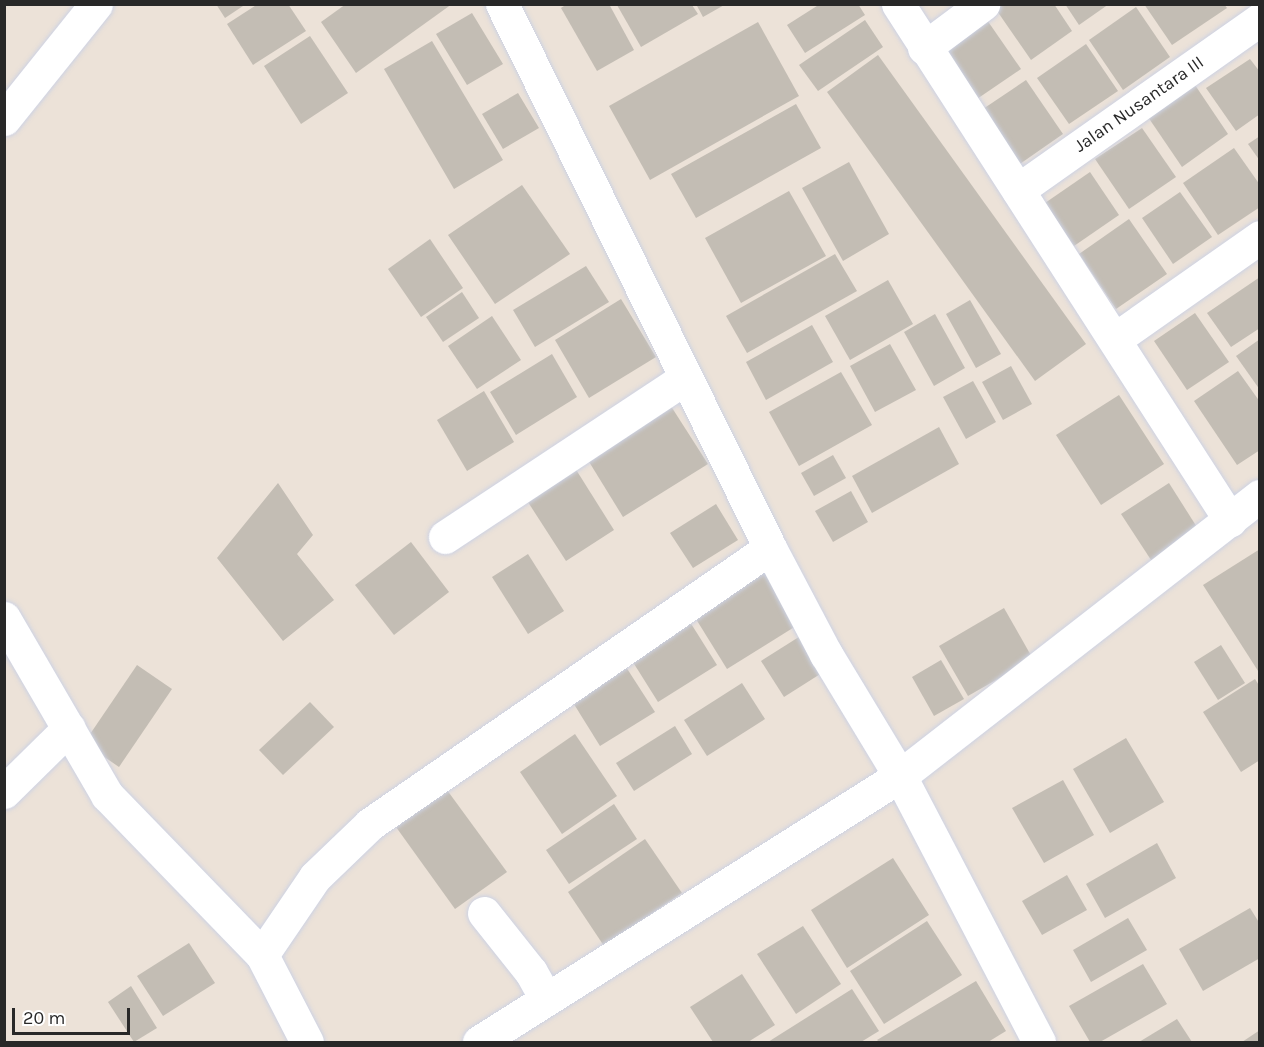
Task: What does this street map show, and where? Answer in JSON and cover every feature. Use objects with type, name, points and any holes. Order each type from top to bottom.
[{"type":"street","points":[[4,119],[96,4]]},
{"type":"street","points":[[502,4],[684,379],[770,548],[826,654],[900,776],[1039,1042]]},
{"type":"street","points":[[898,4],[924,48],[1115,339],[1230,520]]},
{"type":"street","points":[[924,48],[983,4]]},
{"type":"street","name":"Jalan Nusantara III","points":[[1018,190],[1260,19]]},
{"type":"street","points":[[1115,339],[1260,237]]},
{"type":"street","points":[[445,537],[684,379]]},
{"type":"street","points":[[479,1042],[545,997],[900,776],[1260,496]]},
{"type":"street","points":[[262,955],[315,877],[370,824],[770,548]]},
{"type":"street","points":[[4,618],[107,795],[262,955],[307,1042]]},
{"type":"street","points":[[4,792],[69,728]]},
{"type":"street","points":[[484,913],[531,972],[545,997]]},
{"type":"building","points":[[216,4],[246,4],[225,18]]},
{"type":"building","points":[[258,4],[288,4],[306,31],[253,65],[227,24]]},
{"type":"building","points":[[346,4],[452,4],[356,73],[321,22]]},
{"type":"building","points":[[567,4],[609,4],[634,50],[597,71],[561,8]]},
{"type":"building","points":[[696,4],[726,4],[703,17]]},
{"type":"building","points":[[820,4],[858,4],[865,15],[805,53],[787,25]]},
{"type":"building","points":[[1000,4],[1054,4],[1072,31],[1031,60],[995,8]]},
{"type":"building","points":[[1065,4],[1109,4],[1079,25]]},
{"type":"building","points":[[1144,4],[1224,4],[1227,8],[1172,45]]},
{"type":"building","points":[[617,5],[692,5],[698,14],[641,47]]},
{"type":"building","points":[[1136,7],[1170,57],[1123,90],[1089,40]]},
{"type":"building","points":[[472,13],[503,64],[467,85],[436,34]]},
{"type":"building","points":[[865,20],[883,47],[818,91],[799,65]]},
{"type":"building","points":[[987,20],[1021,69],[974,101],[940,51]]},
{"type":"building","points":[[758,22],[799,96],[650,180],[609,106]]},
{"type":"building","points":[[310,36],[348,93],[301,124],[264,66]]},
{"type":"building","points":[[432,41],[503,160],[454,189],[384,69]]},
{"type":"building","points":[[1086,44],[1118,91],[1069,124],[1037,78]]},
{"type":"building","points":[[878,55],[1086,344],[1035,381],[827,92]]},
{"type":"building","points":[[1250,59],[1260,72],[1260,114],[1236,131],[1206,88]]},
{"type":"building","points":[[1026,80],[1063,134],[1017,166],[980,111]]},
{"type":"building","points":[[1195,85],[1228,134],[1182,167],[1148,117]]},
{"type":"building","points":[[518,93],[539,128],[503,149],[482,114]]},
{"type":"building","points":[[796,104],[821,148],[696,218],[671,174]]},
{"type":"building","points":[[1142,128],[1176,177],[1129,209],[1095,159]]},
{"type":"building","points":[[1260,136],[1260,161],[1248,144]]},
{"type":"building","points":[[1234,148],[1260,185],[1260,207],[1218,235],[1183,183]]},
{"type":"building","points":[[849,162],[889,234],[843,261],[802,188]]},
{"type":"building","points":[[1090,172],[1119,215],[1074,246],[1045,203]]},
{"type":"building","points":[[522,185],[570,254],[495,304],[448,235]]},
{"type":"building","points":[[789,191],[826,256],[741,303],[705,238]]},
{"type":"building","points":[[1180,192],[1212,237],[1173,264],[1142,218]]},
{"type":"building","points":[[1129,219],[1167,274],[1116,309],[1079,254]]},
{"type":"building","points":[[430,239],[463,288],[421,317],[388,269]]},
{"type":"building","points":[[835,254],[857,291],[747,353],[726,316]]},
{"type":"building","points":[[586,266],[609,302],[535,347],[513,310]]},
{"type":"building","points":[[1260,277],[1260,328],[1231,347],[1207,313]]},
{"type":"building","points":[[888,280],[913,324],[850,360],[825,316]]},
{"type":"building","points":[[462,292],[479,318],[443,342],[426,317]]},
{"type":"building","points":[[621,299],[656,357],[589,398],[555,340]]},
{"type":"building","points":[[970,300],[1001,354],[976,368],[946,314]]},
{"type":"building","points":[[1195,313],[1229,362],[1187,390],[1154,341]]},
{"type":"building","points":[[935,314],[965,368],[934,386],[904,332]]},
{"type":"building","points":[[492,316],[521,360],[477,389],[448,346]]},
{"type":"building","points":[[812,325],[833,362],[766,400],[746,362]]},
{"type":"building","points":[[1260,339],[1260,390],[1236,356]]},
{"type":"building","points":[[890,344],[916,390],[875,412],[850,366]]},
{"type":"building","points":[[552,354],[577,397],[516,435],[490,392]]},
{"type":"building","points":[[1011,366],[1032,404],[1003,420],[982,382]]},
{"type":"building","points":[[1238,371],[1260,402],[1260,450],[1237,465],[1194,401]]},
{"type":"building","points":[[841,372],[872,425],[799,466],[769,412]]},
{"type":"building","points":[[973,381],[996,422],[966,439],[943,397]]},
{"type":"building","points":[[484,391],[514,442],[467,471],[437,420]]},
{"type":"building","points":[[1119,395],[1164,464],[1101,505],[1056,435]]},
{"type":"building","points":[[667,400],[708,464],[623,517],[583,452]]},
{"type":"building","points":[[939,427],[959,464],[872,513],[852,476]]},
{"type":"building","points":[[833,455],[846,478],[814,496],[801,473]]},
{"type":"building","points":[[575,468],[614,530],[566,561],[526,499]]},
{"type":"building","points":[[278,483],[313,535],[297,554],[334,600],[283,641],[217,558]]},
{"type":"building","points":[[1169,483],[1200,532],[1153,563],[1121,514]]},
{"type":"building","points":[[851,491],[868,522],[833,542],[815,511]]},
{"type":"building","points":[[716,504],[738,540],[693,568],[670,533]]},
{"type":"building","points":[[411,542],[449,592],[394,635],[355,585]]},
{"type":"building","points":[[1260,549],[1260,674],[1203,585]]},
{"type":"building","points":[[528,554],[564,611],[528,634],[492,577]]},
{"type":"building","points":[[767,563],[804,621],[727,669],[691,611]]},
{"type":"building","points":[[1004,608],[1033,659],[968,696],[939,646]]},
{"type":"building","points":[[690,622],[717,665],[658,702],[631,659]]},
{"type":"building","points":[[802,635],[825,671],[784,697],[761,661]]},
{"type":"building","points":[[1221,645],[1245,683],[1218,700],[1194,662]]},
{"type":"building","points":[[941,660],[964,699],[934,716],[912,677]]},
{"type":"building","points":[[137,665],[172,689],[119,767],[84,743]]},
{"type":"building","points":[[626,667],[655,712],[600,746],[572,701]]},
{"type":"building","points":[[1255,679],[1260,687],[1260,760],[1241,772],[1203,712]]},
{"type":"building","points":[[742,683],[765,719],[707,756],[684,720]]},
{"type":"building","points":[[310,702],[334,727],[283,775],[259,750]]},
{"type":"building","points":[[675,726],[692,754],[634,791],[616,763]]},
{"type":"building","points":[[575,734],[617,796],[562,834],[520,772]]},
{"type":"building","points":[[1126,738],[1164,802],[1110,833],[1073,769]]},
{"type":"building","points":[[1063,780],[1094,835],[1044,863],[1012,808]]},
{"type":"building","points":[[447,790],[507,872],[455,909],[396,827]]},
{"type":"building","points":[[614,804],[637,839],[569,884],[546,850]]},
{"type":"building","points":[[645,839],[682,893],[604,946],[568,892]]},
{"type":"building","points":[[1157,843],[1176,878],[1105,918],[1086,884]]},
{"type":"building","points":[[893,858],[929,915],[847,968],[811,910]]},
{"type":"building","points":[[1067,875],[1087,910],[1042,935],[1022,901]]},
{"type":"building","points":[[1250,908],[1260,924],[1260,958],[1203,991],[1179,949]]},
{"type":"building","points":[[1128,918],[1147,950],[1091,982],[1073,950]]},
{"type":"building","points":[[927,921],[962,975],[884,1024],[850,971]]},
{"type":"building","points":[[803,926],[841,984],[796,1014],[757,954]]},
{"type":"building","points":[[189,943],[215,983],[163,1016],[137,976]]},
{"type":"building","points":[[1143,964],[1167,1004],[1100,1042],[1090,1042],[1069,1006]]},
{"type":"building","points":[[742,974],[775,1025],[748,1042],[713,1042],[690,1007]]},
{"type":"building","points":[[976,981],[1006,1031],[988,1042],[879,1042],[877,1040]]},
{"type":"building","points":[[131,986],[157,1028],[134,1042],[108,1002]]},
{"type":"building","points":[[852,989],[879,1031],[861,1042],[768,1042]]},
{"type":"building","points":[[1177,1019],[1192,1042],[1139,1042]]},
{"type":"building","points":[[1260,1030],[1260,1042],[1242,1042]]}]
